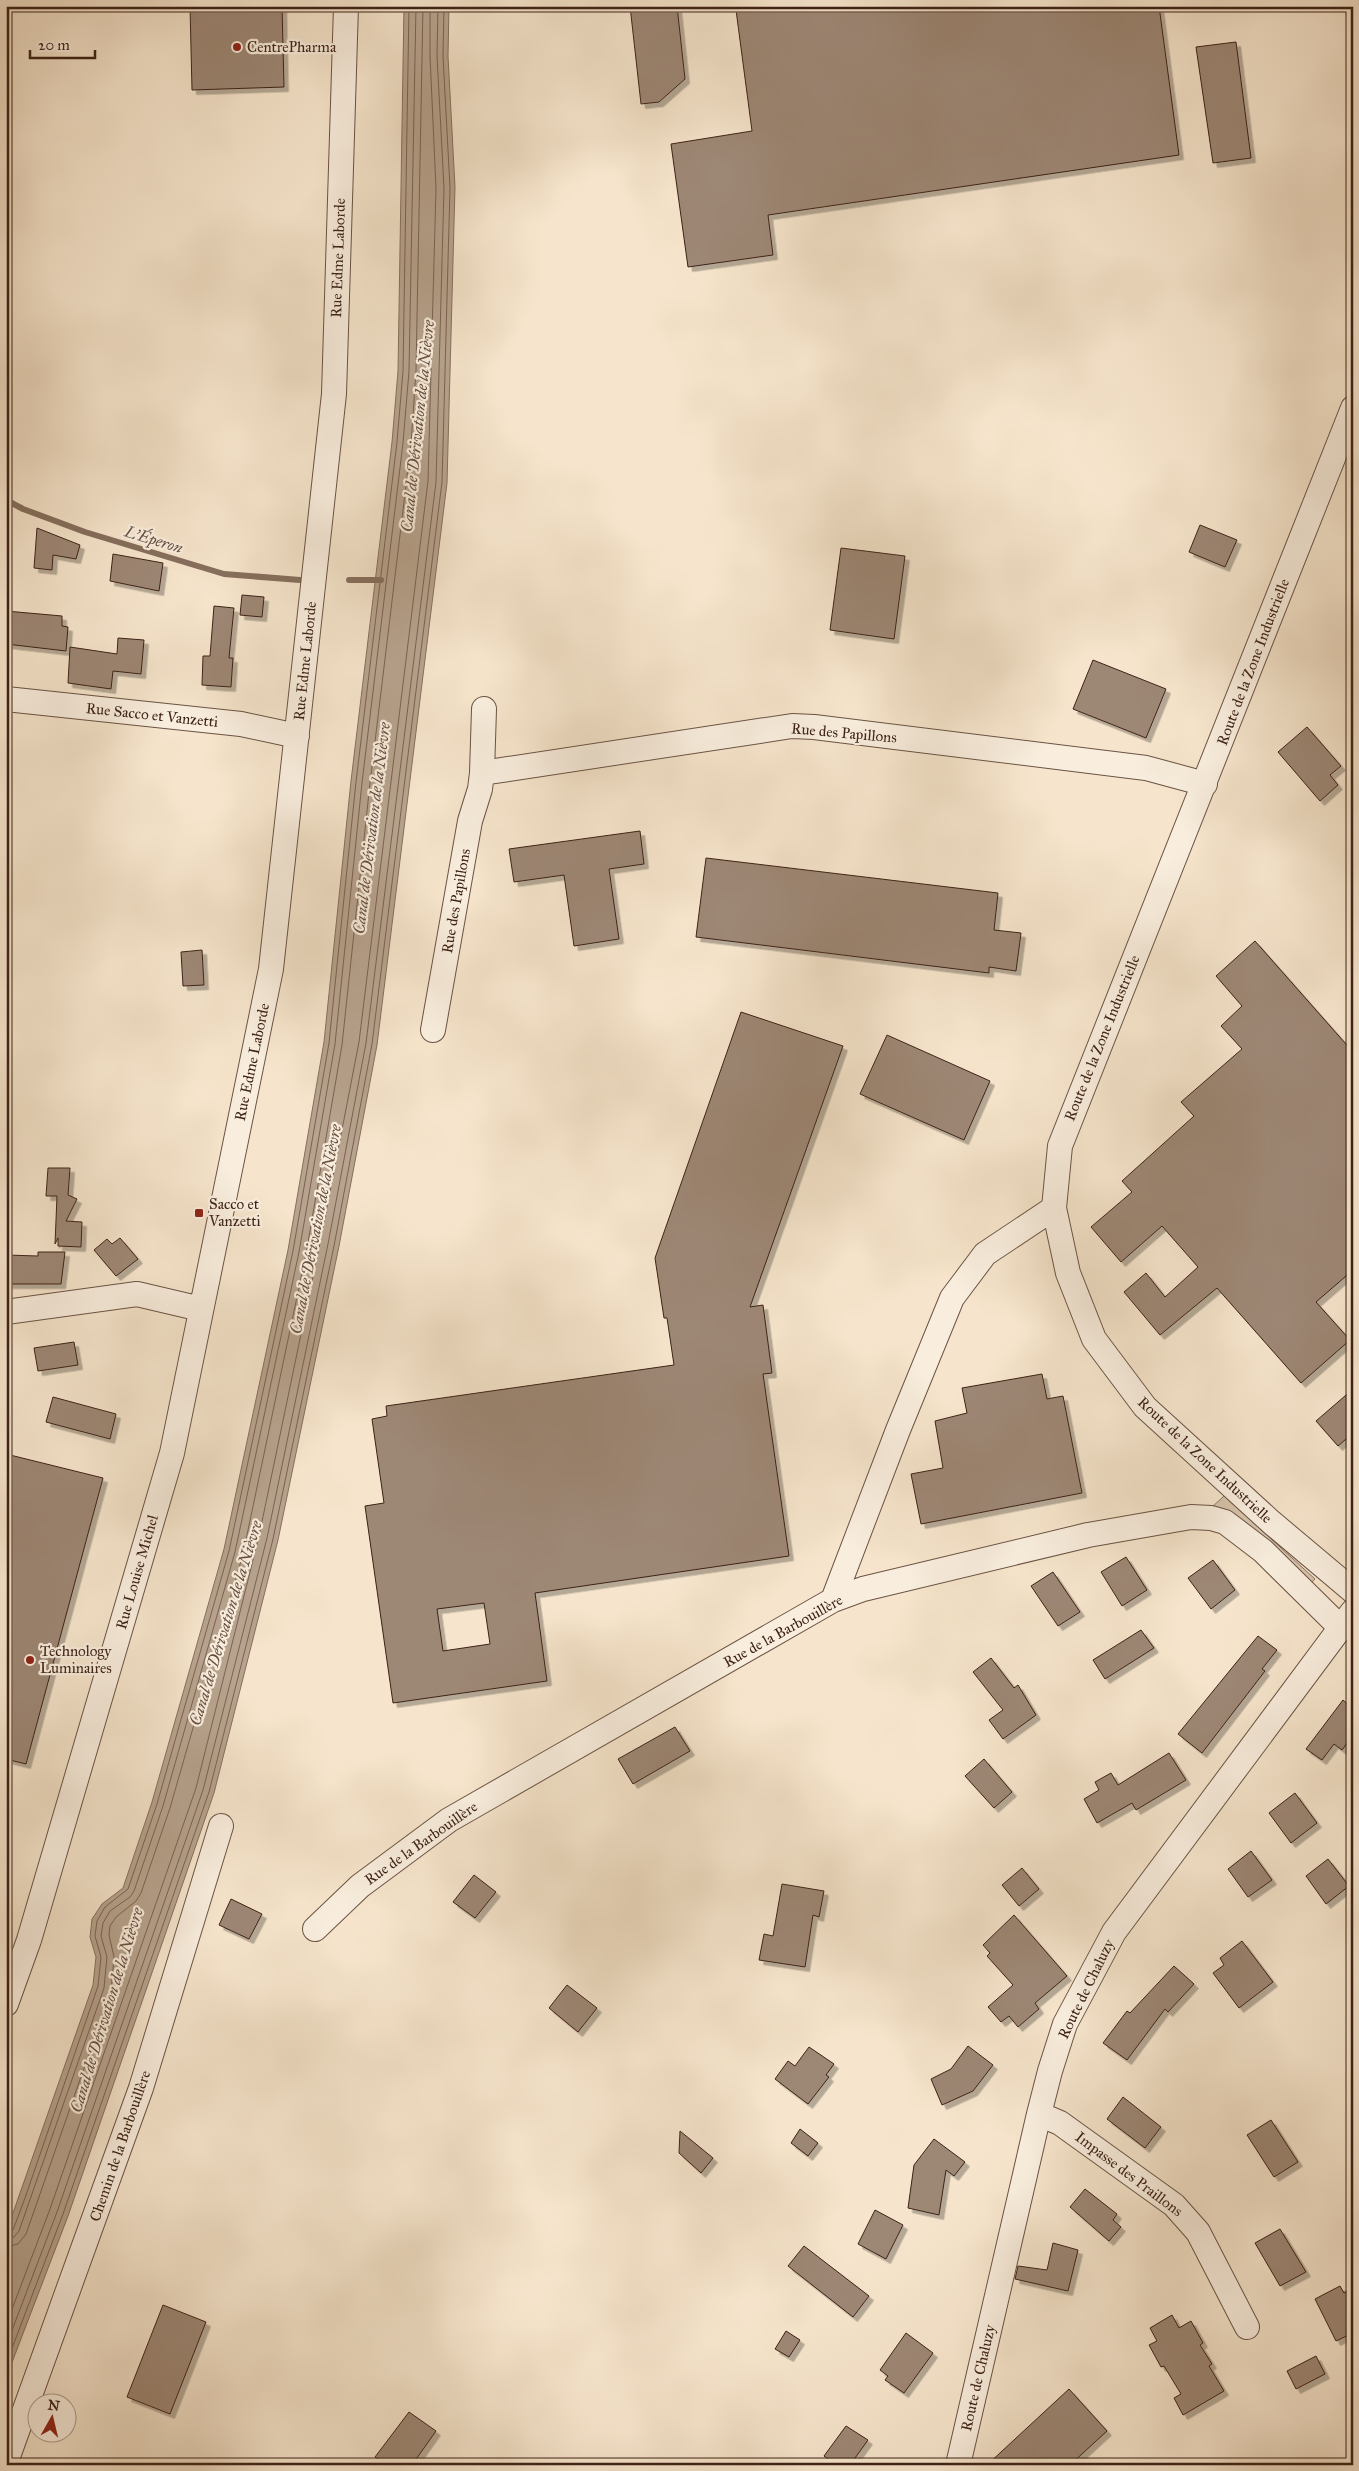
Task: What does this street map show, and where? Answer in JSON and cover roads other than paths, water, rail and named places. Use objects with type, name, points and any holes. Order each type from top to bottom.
[{"type":"street","name":"Rue Edme Laborde","points":[[201,1309],[271,969],[334,394],[346,6]]},
{"type":"street","name":"Route de la Zone Industrielle","points":[[1353,408],[1060,1146],[1054,1208],[1068,1273],[1094,1340],[1144,1407],[1271,1522],[1353,1591]]},
{"type":"street","name":"Rue Sacco et Vanzetti","points":[[6,699],[241,724],[296,736]]},
{"type":"street","name":"Rue des Papillons","points":[[433,1030],[470,821],[480,789],[484,709]]},
{"type":"street","name":"Rue des Papillons","points":[[482,773],[792,726],[814,727],[1146,768],[1205,784]]},
{"type":"street","points":[[833,1600],[898,1430],[952,1298],[985,1254],[1054,1208]]},
{"type":"street","points":[[6,1312],[136,1294],[201,1309]]},
{"type":"street","name":"Rue Louise Michel","points":[[6,2004],[32,1930],[172,1453],[201,1309]]},
{"type":"street","name":"Rue de la Barbouillère","points":[[316,1929],[360,1886],[449,1820],[833,1600],[862,1589],[1088,1535],[1191,1517],[1225,1522],[1346,1619]]},
{"type":"street","name":"Route de Chaluzy","points":[[958,2465],[1039,2114],[1050,2071],[1066,2024],[1114,1932],[1346,1619]]},
{"type":"street","name":"Chemin de la Barbouillère","points":[[6,2462],[141,2088],[221,1826]]},
{"type":"street","name":"Impasse des Praillons","points":[[1039,2114],[1060,2123],[1174,2205],[1188,2219],[1198,2232],[1247,2327]]},
{"type":"water","name":"Canal de Dérivation de la Nièvre","points":[[404,6],[449,6],[448,56],[455,187],[447,483],[377,1045],[339,1246],[278,1540],[214,1793],[68,2216],[6,2378],[6,2233],[93,1985],[96,1957],[90,1937],[92,1919],[102,1904],[123,1888],[152,1802],[224,1549],[288,1250],[324,1042],[351,781],[392,442],[398,371]]},
{"type":"waterway","name":"L'Éperon","points":[[6,500],[23,509],[85,532],[224,574],[300,580]]},
{"type":"waterway","name":"L'Éperon","points":[[349,580],[381,580]]},
{"type":"place","name":"CentrePharma","points":[[237,47]]},
{"type":"place","name":"Sacco et Vanzetti","points":[[199,1213]]},
{"type":"place","name":"Technology Luminaires","points":[[30,1660]]}]
